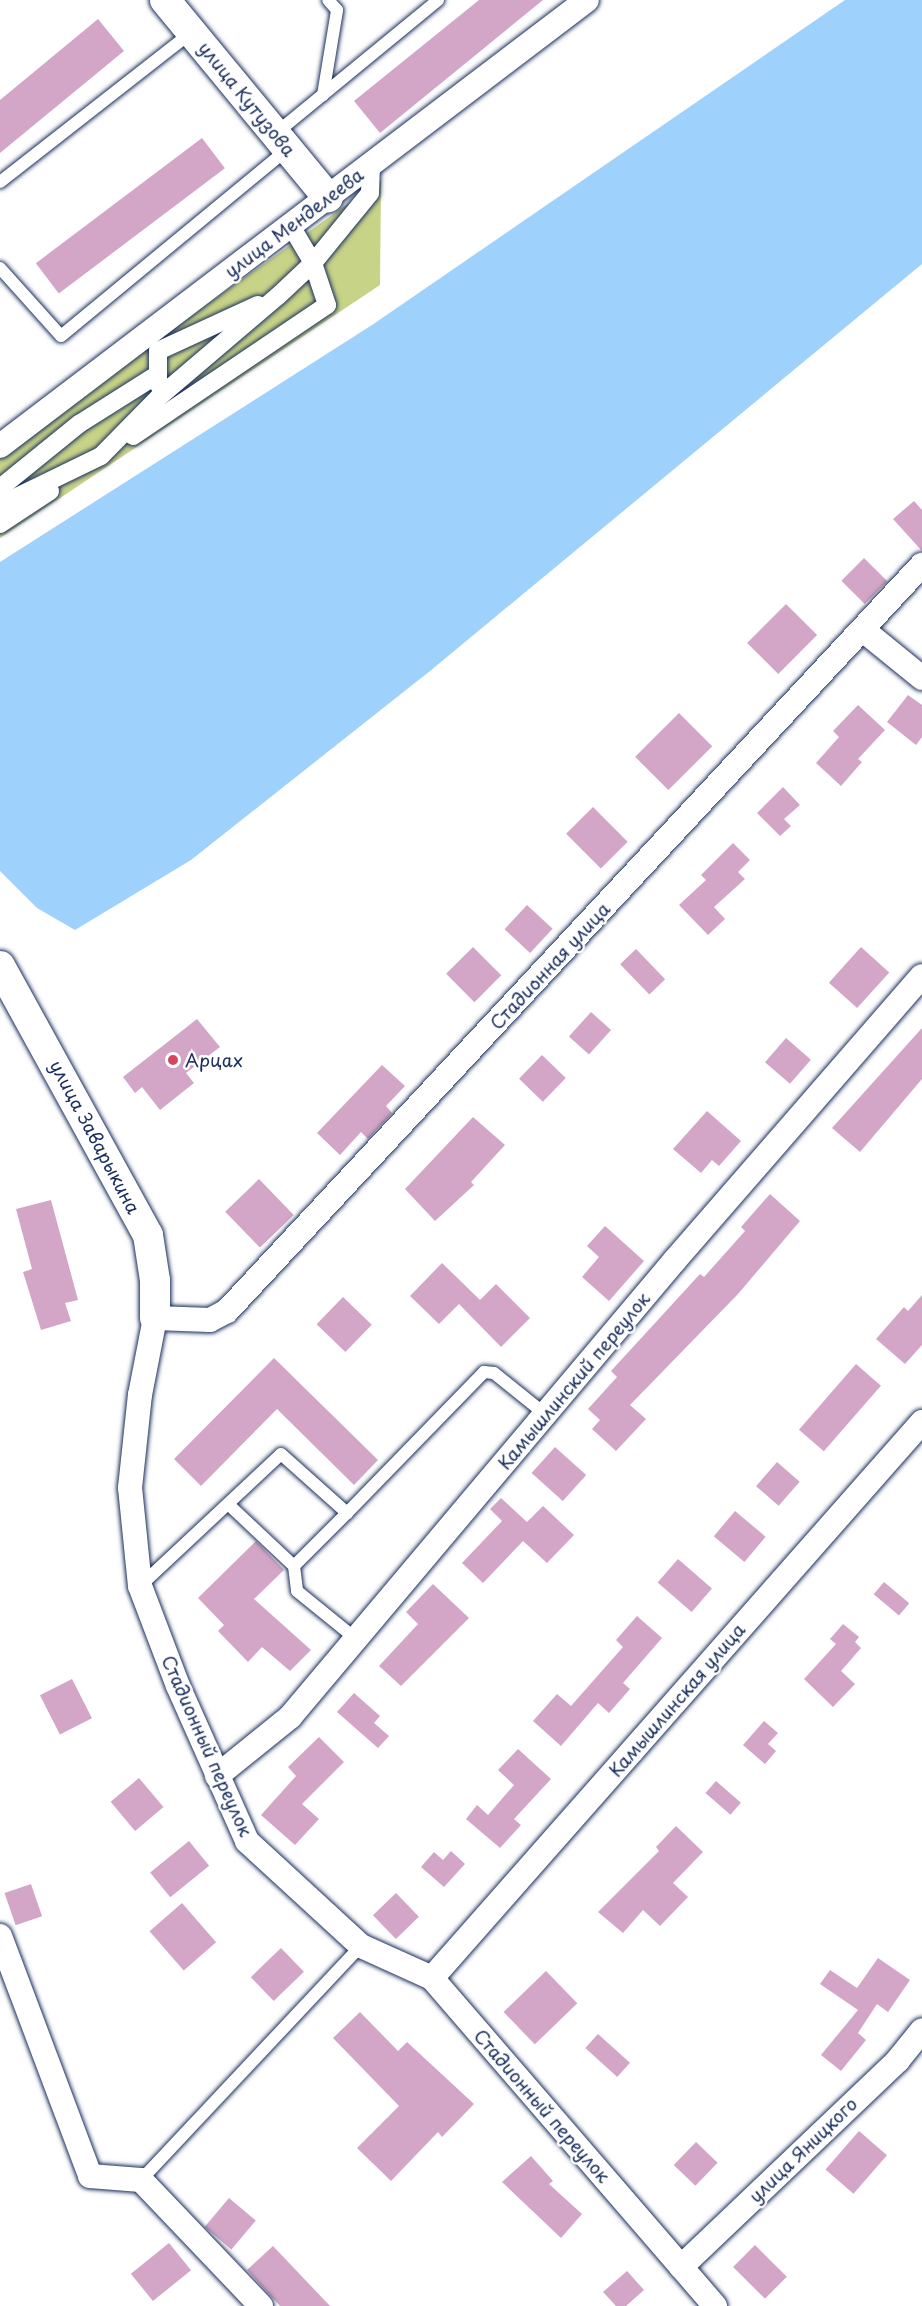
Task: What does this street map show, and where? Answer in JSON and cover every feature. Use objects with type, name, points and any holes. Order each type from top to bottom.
[{"type":"street","name":"улица Кутузова","points":[[165,0],[328,198]]},
{"type":"street","name":"улица Менделеева","points":[[0,446],[587,0]]},
{"type":"street","points":[[3,498],[101,456],[158,398],[278,296],[313,263],[370,193],[371,166]]},
{"type":"street","points":[[0,524],[327,305],[313,263],[291,226]]},
{"type":"street","points":[[158,398],[158,351],[278,296]]},
{"type":"street","points":[[3,498],[79,424],[158,374]]},
{"type":"street","name":"Стадионная улица","points":[[155,1318],[210,1320],[227,1311],[922,565]]},
{"type":"street","points":[[862,630],[922,678]]},
{"type":"street","name":"улица Заварыкина","points":[[0,966],[148,1234],[155,1280],[155,1318]]},
{"type":"street","name":"Камышлинский переулок","points":[[217,1776],[290,1717],[545,1414],[922,976]]},
{"type":"street","name":"Стадионный переулок","points":[[155,1318],[140,1395],[130,1488],[140,1586],[217,1776],[247,1841],[361,1946],[432,1978],[715,2306]]},
{"type":"street","name":"Камышлинская улица","points":[[432,1978],[922,1422]]},
{"type":"street","points":[[0,1936],[90,2176],[141,2180],[261,2306]]},
{"type":"street","name":"улица Яницкого","points":[[681,2266],[898,2060],[922,2030]]},
{"type":"lane","points":[[323,94],[337,10],[328,0]]},
{"type":"lane","points":[[0,268],[60,336],[281,142],[323,94],[438,0]]},
{"type":"lane","points":[[0,182],[192,32]]},
{"type":"lane","points":[[294,1566],[484,1372],[494,1373],[545,1414]]},
{"type":"lane","points":[[140,1586],[281,1454],[347,1513]]},
{"type":"lane","points":[[228,1504],[294,1566],[297,1591],[356,1639]]},
{"type":"lane","points":[[141,2180],[361,1946]]},
{"type":"green space","points":[[381,180],[380,285],[0,538],[0,453]]},
{"type":"water","points":[[845,0],[922,0],[922,264],[430,671],[191,860],[75,930],[37,908],[0,871],[0,562],[372,325]]},
{"type":"building","points":[[479,0],[543,0],[380,133],[354,101]]},
{"type":"building","points":[[98,19],[124,51],[0,153],[0,100]]},
{"type":"building","points":[[202,138],[225,168],[59,294],[36,263]]},
{"type":"building","points":[[914,501],[922,510],[922,551],[893,519]]},
{"type":"building","points":[[864,558],[887,581],[865,604],[841,581]]},
{"type":"building","points":[[786,604],[817,635],[778,674],[747,643]]},
{"type":"building","points":[[908,695],[922,705],[922,737],[916,745],[887,722]]},
{"type":"building","points":[[858,705],[885,730],[858,759],[862,762],[841,786],[816,763],[839,737],[833,731]]},
{"type":"building","points":[[679,713],[712,746],[668,790],[635,757]]},
{"type":"building","points":[[783,787],[800,805],[784,819],[791,826],[780,836],[757,813]]},
{"type":"building","points":[[593,807],[628,842],[601,869],[566,834]]},
{"type":"building","points":[[733,843],[750,860],[738,872],[745,879],[714,907],[725,919],[708,935],[679,905],[706,880],[701,875]]},
{"type":"building","points":[[527,905],[553,929],[530,953],[504,929]]},
{"type":"building","points":[[473,947],[501,975],[474,1002],[446,974]]},
{"type":"building","points":[[861,947],[889,972],[857,1008],[829,983]]},
{"type":"building","points":[[636,949],[665,979],[649,994],[620,964]]},
{"type":"building","points":[[591,1012],[611,1030],[589,1055],[569,1037]]},
{"type":"building","name":"Арцах","points":[[197,1019],[220,1047],[186,1073],[194,1083],[160,1110],[142,1087],[135,1093],[123,1077]]},
{"type":"building","points":[[922,1028],[922,1079],[860,1152],[832,1128]]},
{"type":"building","points":[[786,1038],[811,1060],[790,1084],[765,1062]]},
{"type":"building","points":[[542,1055],[566,1078],[543,1102],[519,1079]]},
{"type":"building","points":[[382,1065],[405,1086],[386,1106],[392,1113],[368,1139],[361,1132],[340,1155],[317,1133]]},
{"type":"building","points":[[707,1111],[741,1141],[719,1166],[712,1160],[701,1173],[673,1149]]},
{"type":"building","points":[[473,1117],[505,1145],[471,1182],[474,1185],[435,1221],[405,1189]]},
{"type":"building","points":[[259,1179],[294,1215],[260,1248],[225,1212]]},
{"type":"building","points":[[770,1194],[800,1221],[738,1294],[630,1405],[646,1419],[616,1451],[592,1429],[600,1420],[588,1409],[617,1377],[611,1371],[700,1274],[704,1277],[745,1231],[741,1227]]},
{"type":"building","points":[[51,1200],[78,1300],[65,1303],[71,1321],[41,1330],[23,1272],[32,1269],[16,1209]]},
{"type":"building","points":[[605,1226],[644,1261],[609,1301],[582,1277],[599,1257],[587,1246]]},
{"type":"building","points":[[442,1263],[480,1300],[496,1284],[530,1318],[501,1347],[459,1304],[439,1324],[410,1296]]},
{"type":"building","points":[[922,1295],[922,1345],[905,1364],[876,1339],[904,1307],[908,1311]]},
{"type":"building","points":[[343,1297],[372,1325],[345,1352],[317,1324]]},
{"type":"building","points":[[274,1358],[378,1460],[354,1485],[277,1409],[201,1486],[174,1459]]},
{"type":"building","points":[[856,1364],[881,1386],[824,1451],[799,1430]]},
{"type":"building","points":[[555,1447],[586,1475],[563,1501],[532,1473]]},
{"type":"building","points":[[777,1462],[800,1482],[779,1506],[756,1486]]},
{"type":"building","points":[[501,1498],[527,1522],[543,1506],[574,1535],[547,1563],[523,1541],[483,1583],[462,1563],[502,1521],[490,1509]]},
{"type":"building","points":[[735,1511],[766,1537],[744,1562],[714,1536]]},
{"type":"building","points":[[256,1541],[284,1570],[254,1599],[311,1650],[290,1671],[262,1647],[248,1662],[218,1631],[224,1625],[198,1598]]},
{"type":"building","points":[[678,1559],[712,1589],[692,1612],[658,1582]]},
{"type":"building","points":[[884,1582],[909,1603],[899,1615],[874,1594]]},
{"type":"building","points":[[433,1584],[469,1618],[401,1686],[379,1666],[418,1624],[406,1612]]},
{"type":"building","points":[[637,1616],[662,1638],[623,1683],[630,1689],[609,1713],[598,1703],[561,1746],[533,1721],[557,1694],[571,1706],[623,1647],[616,1640]]},
{"type":"building","points":[[843,1624],[859,1637],[855,1642],[861,1648],[841,1671],[855,1684],[833,1707],[804,1679],[836,1644],[830,1639]]},
{"type":"building","points":[[72,1679],[92,1718],[60,1735],[40,1695]]},
{"type":"building","points":[[354,1693],[380,1716],[374,1723],[389,1736],[378,1748],[337,1712]]},
{"type":"building","points":[[764,1721],[778,1733],[768,1744],[776,1751],[765,1764],[743,1745]]},
{"type":"building","points":[[319,1737],[344,1762],[302,1804],[319,1819],[295,1845],[261,1815],[296,1776],[288,1767]]},
{"type":"building","points":[[518,1749],[551,1779],[514,1819],[521,1825],[500,1848],[466,1819],[477,1805],[488,1815],[514,1785],[498,1770]]},
{"type":"building","points":[[139,1778],[163,1807],[135,1831],[111,1802]]},
{"type":"building","points":[[716,1781],[741,1803],[730,1815],[706,1793]]},
{"type":"building","points":[[676,1826],[703,1852],[673,1883],[688,1897],[660,1926],[643,1910],[623,1933],[598,1912],[659,1851],[656,1847]]},
{"type":"building","points":[[189,1841],[209,1866],[170,1897],[150,1872]]},
{"type":"building","points":[[451,1851],[465,1864],[444,1887],[421,1867],[434,1852],[443,1860]]},
{"type":"building","points":[[31,1884],[42,1916],[16,1925],[5,1893]]},
{"type":"building","points":[[396,1893],[419,1917],[396,1939],[373,1915]]},
{"type":"building","points":[[182,1903],[216,1942],[184,1970],[150,1931]]},
{"type":"building","points":[[281,1948],[304,1972],[274,2001],[251,1977]]},
{"type":"building","points":[[878,1958],[910,1980],[888,2012],[877,2004],[858,2033],[866,2040],[841,2071],[821,2055],[858,2010],[820,1984],[830,1970],[857,1988]]},
{"type":"building","points":[[546,1971],[577,2003],[535,2044],[504,2012]]},
{"type":"building","points":[[360,2012],[398,2051],[407,2042],[474,2104],[442,2137],[438,2132],[391,2181],[357,2148],[399,2106],[333,2038]]},
{"type":"building","points":[[598,2034],[630,2063],[617,2077],[585,2048]]},
{"type":"building","points":[[859,2131],[887,2155],[853,2194],[826,2169]]},
{"type":"building","points":[[696,2142],[718,2163],[695,2186],[674,2165]]},
{"type":"building","points":[[531,2156],[553,2181],[549,2184],[582,2214],[561,2238],[502,2182]]},
{"type":"building","points":[[229,2198],[256,2220],[231,2250],[205,2227]]},
{"type":"building","points":[[169,2243],[191,2270],[153,2301],[131,2274]]},
{"type":"building","points":[[755,2245],[787,2277],[765,2299],[733,2267]]},
{"type":"building","points":[[273,2246],[330,2306],[280,2306],[247,2270]]},
{"type":"building","points":[[627,2271],[644,2290],[626,2306],[616,2306],[603,2292]]},
{"type":"place","name":"Арцах","points":[[173,1060]]}]
